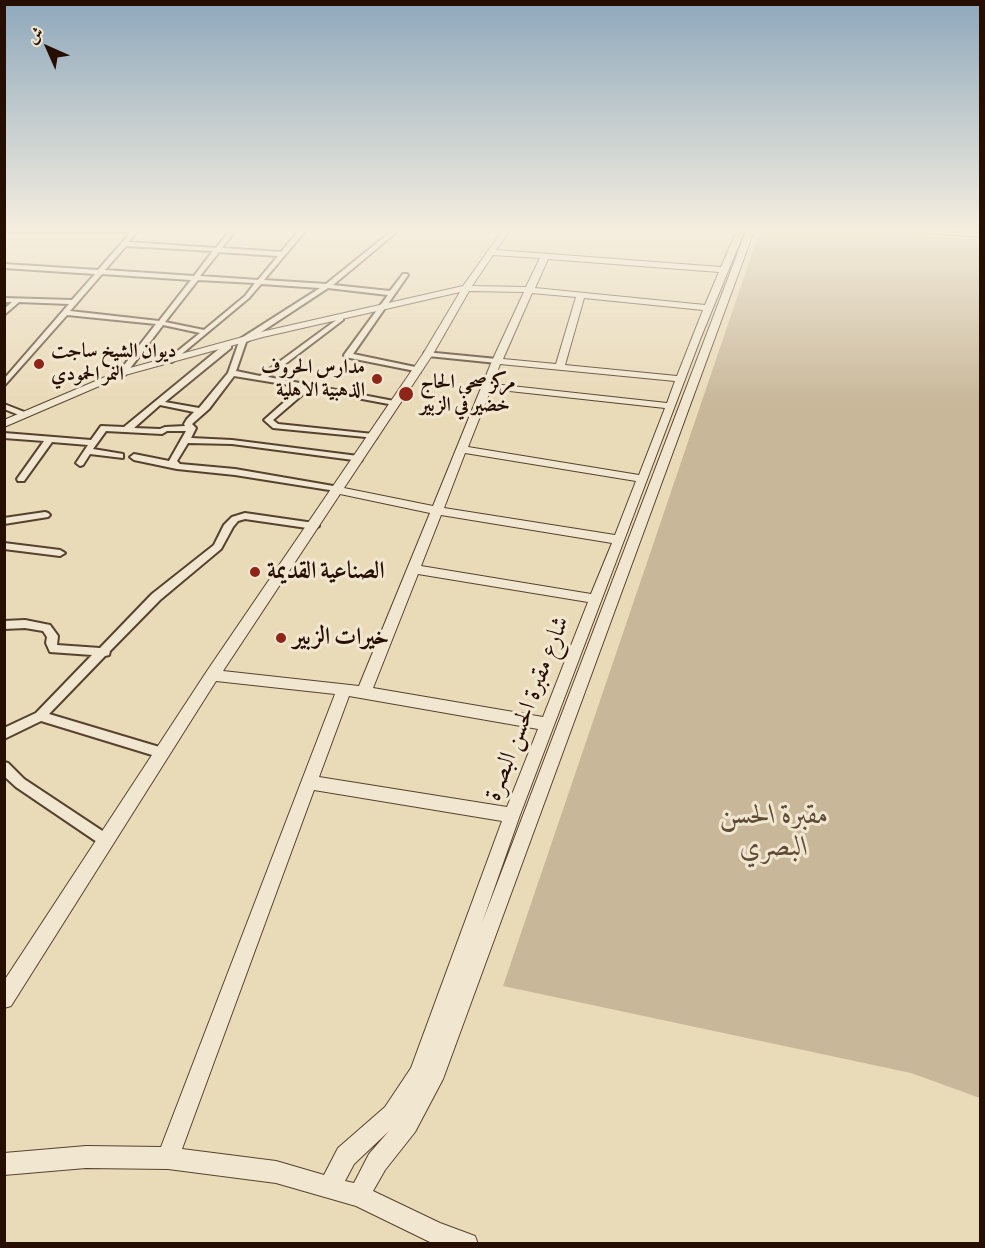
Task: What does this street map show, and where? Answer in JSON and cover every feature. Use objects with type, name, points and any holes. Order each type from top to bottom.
[{"type":"street","points":[[4,384],[8,376],[87,288]]},
{"type":"street","points":[[122,373],[188,288]]},
{"type":"street","points":[[172,360],[247,297],[254,288]]},
{"type":"street","points":[[192,428],[188,424],[232,373],[243,341],[324,288]]},
{"type":"street","points":[[348,288],[392,293]]},
{"type":"street","points":[[395,288],[348,355],[417,370]]},
{"type":"street","points":[[4,424],[122,373],[243,341],[465,288]]},
{"type":"street","points":[[4,999],[212,675],[339,490],[428,354],[466,288]]},
{"type":"street","points":[[474,288],[581,294],[710,308]]},
{"type":"street","name":"شارع مقبرة الحسن البصرة","points":[[330,1186],[346,1156],[392,1114],[419,1074],[512,815],[595,599],[643,479],[663,447],[671,406],[681,379],[703,338],[717,288]]},
{"type":"street","name":"شارع مقبرة الحسن البصرة","points":[[358,1196],[377,1162],[412,1118],[433,1079],[703,338],[725,288]]},
{"type":"street","points":[[364,692],[497,361],[530,290]]},
{"type":"street","points":[[560,366],[581,294]]},
{"type":"street","points":[[4,300],[75,302]]},
{"type":"street","points":[[4,313],[18,300]]},
{"type":"street","points":[[66,313],[162,323],[206,332]]},
{"type":"street","points":[[262,378],[341,318]]},
{"type":"street","points":[[127,429],[228,346]]},
{"type":"street","points":[[428,354],[681,379]]},
{"type":"street","points":[[232,373],[394,403]]},
{"type":"street","points":[[307,386],[268,420],[271,423],[373,436]]},
{"type":"street","points":[[488,386],[671,406]]},
{"type":"street","points":[[160,403],[200,411]]},
{"type":"street","points":[[4,406],[24,415]]},
{"type":"street","points":[[81,463],[104,428],[162,432],[165,429],[192,428]]},
{"type":"street","points":[[173,464],[192,428]]},
{"type":"street","points":[[4,435],[90,447],[120,456]]},
{"type":"street","points":[[21,479],[49,440]]},
{"type":"street","points":[[185,440],[232,442],[358,459]]},
{"type":"street","points":[[461,449],[643,479]]},
{"type":"street","points":[[134,458],[339,490],[438,511],[618,540]]},
{"type":"street","points":[[4,521],[45,515]]},
{"type":"street","points":[[4,734],[40,716],[105,652],[156,597],[218,547],[229,525],[235,519],[245,516],[314,526]]},
{"type":"street","points":[[4,546],[60,553]]},
{"type":"street","points":[[414,569],[595,599]]},
{"type":"street","points":[[4,625],[25,624],[46,628],[53,636],[51,643],[54,649],[105,652]]},
{"type":"street","points":[[212,675],[364,692],[547,724]]},
{"type":"street","points":[[168,1158],[344,690]]},
{"type":"street","points":[[40,716],[162,753]]},
{"type":"street","points":[[4,767],[20,783],[105,840]]},
{"type":"street","points":[[308,782],[512,815]]},
{"type":"street","points":[[4,1164],[86,1157],[168,1158],[276,1172],[358,1196],[436,1233],[467,1244]]},
{"type":"green space","name":"مقبرة الحسن البصري","points":[[740,288],[980,288],[980,1098],[911,1073],[503,986]]},
{"type":"place","name":"ديوان الشيخ ساجت النمر الحمودي","points":[[39,364]]},
{"type":"place","name":"مدارس الحروف الذهبية الاهلية","points":[[377,379]]},
{"type":"place","name":"مركز صحي الحاج خضير في الزبير","points":[[406,394]]},
{"type":"place","name":"الصناعية القديمة","points":[[255,572]]},
{"type":"place","name":"خيرات الزبير","points":[[281,638]]}]
